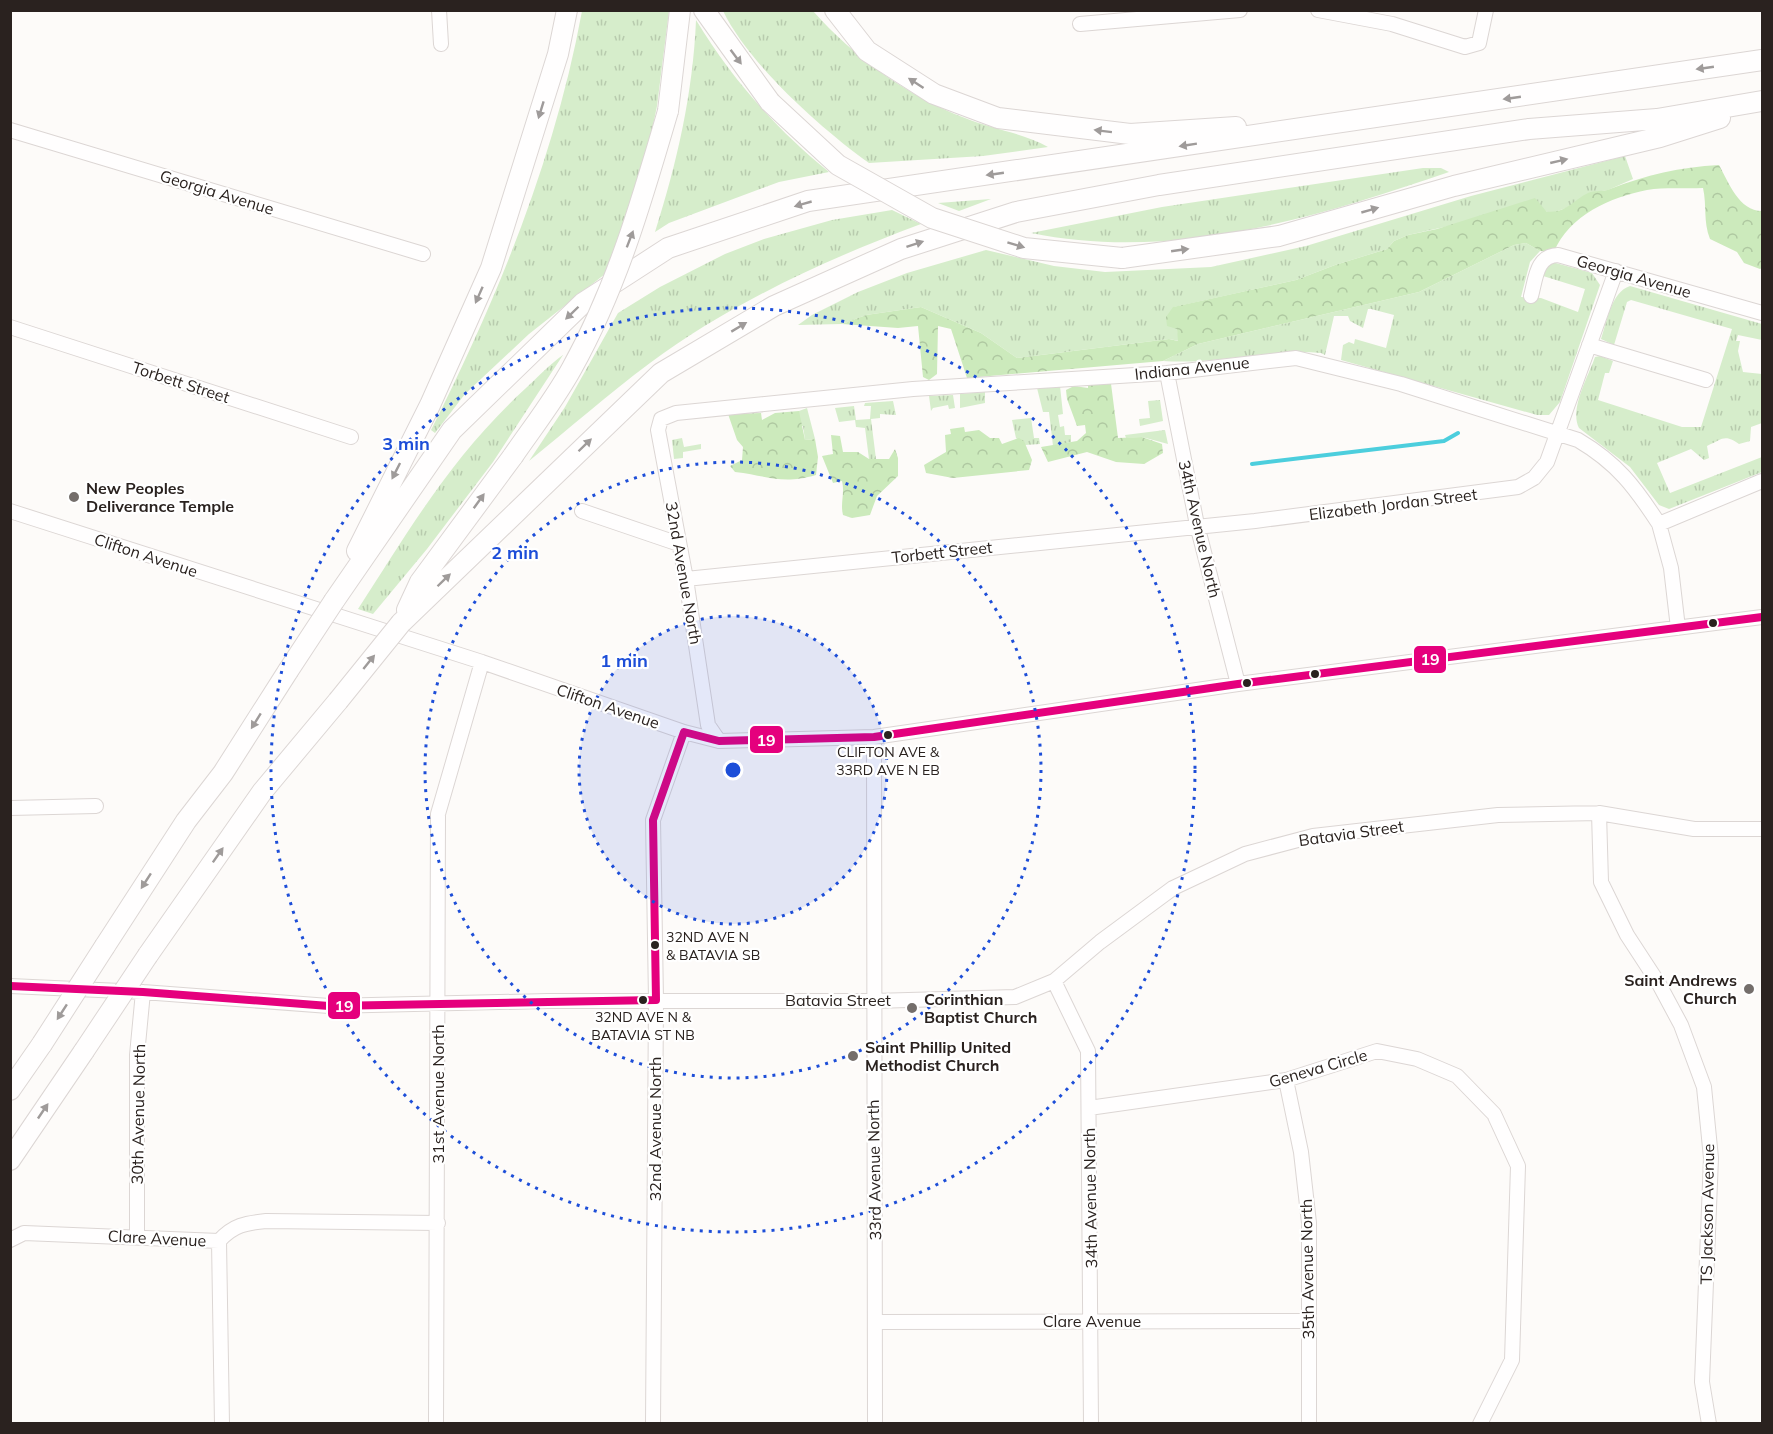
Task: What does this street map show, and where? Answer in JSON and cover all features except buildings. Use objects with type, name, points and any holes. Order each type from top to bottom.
[{"type":"highway","points":[[334,601],[430,405],[491,268],[558,54],[567,10]]},
{"type":"highway","points":[[401,622],[420,582],[513,456],[572,369],[597,317],[632,235],[668,111],[680,10]]},
{"type":"highway","points":[[704,10],[770,102],[838,165],[932,218],[1024,248],[1122,258],[1279,236],[1454,186],[1660,137],[1762,103]]},
{"type":"highway","points":[[835,10],[867,51],[934,94],[998,118],[1130,134],[1391,115]]},
{"type":"highway","points":[[10,1090],[186,820],[223,773],[334,601],[452,430],[583,303],[668,248],[808,201],[1762,60]]},
{"type":"highway","points":[[10,1160],[148,955],[262,792],[401,622],[661,373],[774,306],[902,249],[1016,212],[1159,185],[1528,129],[1657,119],[1762,103]]},
{"type":"street","points":[[439,10],[441,44]]},
{"type":"street","points":[[1080,24],[1240,10]]},
{"type":"street","points":[[1318,10],[1392,24],[1465,47],[1479,43],[1486,10]]},
{"type":"street","name":"Georgia Avenue","points":[[10,130],[423,254]]},
{"type":"street","name":"Georgia Avenue","points":[[1531,296],[1538,267],[1544,259],[1551,256],[1616,271],[1762,313]]},
{"type":"street","name":"Elizabeth Jordan Street","points":[[1197,525],[1513,488],[1529,482],[1541,471],[1558,433],[1616,271]]},
{"type":"street","name":"Torbett Street","points":[[10,327],[351,437]]},
{"type":"street","points":[[1589,345],[1706,380]]},
{"type":"street","name":"Indiana Avenue","points":[[676,413],[913,389],[1167,373],[1277,358],[1305,359],[1401,384],[1558,433],[1578,440],[1616,467],[1632,483],[1659,524],[1671,568],[1678,628]]},
{"type":"street","name":"34th Avenue North","points":[[1167,373],[1197,525],[1238,684]]},
{"type":"street","name":"32nd Avenue North","points":[[676,413],[661,419],[658,430],[686,579],[708,725],[718,741]]},
{"type":"street","points":[[1659,524],[1762,481]]},
{"type":"street","name":"Clifton Avenue","points":[[10,511],[482,662],[684,732],[718,741],[874,737],[1238,684],[1762,617]]},
{"type":"street","points":[[582,511],[679,544]]},
{"type":"street","name":"Torbett Street","points":[[686,579],[1197,525]]},
{"type":"street","name":"31st Avenue North","points":[[436,1424],[438,814],[482,662]]},
{"type":"street","name":"32nd Avenue North","points":[[653,1424],[656,1000],[653,820],[684,732]]},
{"type":"street","name":"33rd Avenue North","points":[[874,737],[875,1424]]},
{"type":"street","points":[[10,808],[96,806]]},
{"type":"street","name":"Batavia Street","points":[[10,986],[143,992],[329,1006],[656,1000],[873,1001],[1015,997],[1054,981],[1100,942],[1173,888],[1245,854],[1313,836],[1498,815],[1599,813],[1694,829],[1762,829]]},
{"type":"street","name":"TS Jackson Avenue","points":[[1599,813],[1601,882],[1627,935],[1659,984],[1681,1025],[1704,1087],[1711,1158],[1702,1382],[1708,1424]]},
{"type":"street","name":"34th Avenue North","points":[[1054,981],[1088,1051],[1090,1424]]},
{"type":"street","name":"30th Avenue North","points":[[137,1237],[137,1055],[143,992]]},
{"type":"street","name":"Geneva Circle","points":[[1089,1108],[1286,1080],[1377,1051],[1417,1059],[1457,1076],[1494,1114],[1518,1166],[1512,1360],[1480,1424]]},
{"type":"street","name":"35th Avenue North","points":[[1286,1080],[1301,1152],[1309,1222],[1309,1424]]},
{"type":"street","name":"Clare Avenue","points":[[12,1238],[31,1233],[219,1241],[228,1231],[242,1224],[266,1221],[438,1223]]},
{"type":"street","points":[[219,1241],[222,1424]]},
{"type":"street","name":"Clare Avenue","points":[[876,1322],[1308,1321]]},
{"type":"green space","points":[[582,11],[669,11],[657,106],[647,155],[605,274],[529,334],[465,394],[435,433],[431,430],[479,329],[522,226],[556,120],[571,66]]},
{"type":"green space","points":[[723,11],[813,11],[846,44],[902,87],[943,109],[1048,147],[983,156],[869,163],[829,132],[787,94],[750,52]]},
{"type":"green space","points":[[696,20],[724,62],[756,102],[790,138],[829,172],[779,182],[669,223],[655,232],[683,128]]},
{"type":"green space","points":[[1625,156],[1633,179],[1608,190],[1589,193],[1574,205],[1555,212],[1547,212],[1540,206],[1408,235],[1394,241],[1387,249],[1296,280],[1174,307],[1179,341],[1169,339],[1017,358],[981,333],[921,307],[866,315],[842,324],[798,325],[812,315],[858,292],[907,273],[986,250],[1054,266],[1105,272],[1211,267],[1306,246],[1471,196]]},
{"type":"green space","points":[[1719,165],[1741,201],[1754,210],[1762,211],[1762,268],[1760,269],[1744,263],[1737,252],[1710,239],[1703,188],[1661,189],[1619,197],[1593,210],[1570,228],[1554,252],[1540,251],[1526,243],[1514,245],[1419,292],[1198,344],[1163,361],[967,378],[951,329],[938,326],[937,374],[929,380],[923,377],[918,326],[898,328],[842,324],[866,315],[921,307],[981,333],[1017,358],[1169,339],[1178,341],[1177,329],[1167,326],[1166,317],[1173,307],[1296,280],[1387,249],[1394,241],[1408,235],[1437,229],[1535,198],[1547,212],[1554,212],[1565,208],[1590,192],[1607,190],[1663,172]]},
{"type":"green space","points":[[1423,168],[1441,168],[1449,172],[1347,205],[1243,231],[1190,239],[1137,242],[1084,241],[1031,233],[1162,207]]},
{"type":"green space","points":[[991,199],[959,211],[938,203]]},
{"type":"green space","points":[[892,210],[921,224],[815,268],[713,321],[634,375],[529,461],[565,407],[618,313],[660,287],[725,254],[764,239],[832,220]]},
{"type":"green space","points":[[1526,243],[1540,251],[1530,262],[1521,297],[1541,298],[1578,312],[1585,289],[1543,276],[1543,270],[1552,262],[1592,273],[1600,285],[1560,402],[1549,415],[1537,415],[1341,360],[1343,345],[1349,342],[1354,344],[1355,339],[1386,348],[1394,315],[1371,309],[1368,309],[1363,328],[1350,321],[1348,316],[1334,316],[1325,355],[1301,352],[1203,361],[1163,361],[1198,344],[1419,292],[1514,245]]},
{"type":"green space","points":[[1630,286],[1762,324],[1762,340],[1738,335],[1736,341],[1740,341],[1738,351],[1743,372],[1762,374],[1762,423],[1751,427],[1750,441],[1739,444],[1727,438],[1707,446],[1709,458],[1704,460],[1691,449],[1657,463],[1670,493],[1762,457],[1762,472],[1669,509],[1659,505],[1630,467],[1579,428],[1576,411],[1578,402],[1595,357],[1600,356],[1613,361],[1609,373],[1605,373],[1598,400],[1682,427],[1701,427],[1732,329],[1631,300],[1627,302],[1614,345],[1601,339],[1614,301],[1618,294]]},
{"type":"green space","points":[[563,355],[493,462],[427,549],[373,614],[358,609],[454,466],[500,414]]},
{"type":"green space","points":[[1110,376],[1118,438],[1142,437],[1162,444],[1163,453],[1144,464],[1116,462],[1087,452],[1048,462],[1041,447],[1077,441],[1086,433],[1085,425],[1077,426],[1066,390],[1074,386],[1088,388],[1088,377]]},
{"type":"green space","points":[[1060,386],[1063,414],[1058,415],[1060,427],[1064,426],[1065,435],[1071,435],[1071,442],[1053,446],[1049,412],[1043,412],[1037,388]]},
{"type":"green space","points":[[985,392],[985,403],[960,408],[960,394]]},
{"type":"green space","points":[[953,395],[955,408],[949,409],[948,405],[933,408],[931,411],[929,396]]},
{"type":"green space","points":[[1160,400],[1163,421],[1140,426],[1139,419],[1150,418],[1148,401]]},
{"type":"green space","points":[[893,401],[896,415],[880,414],[880,418],[871,419],[876,459],[869,459],[865,428],[856,427],[855,420],[839,422],[835,408],[854,406],[856,420],[870,419],[871,406],[864,406],[865,403]]},
{"type":"green space","points":[[807,408],[815,439],[805,440],[803,426],[798,427],[799,411]]},
{"type":"green space","points":[[799,411],[805,440],[815,439],[818,457],[816,475],[784,480],[735,472],[730,466],[742,460],[743,447],[737,440],[728,414],[761,413],[762,420],[775,413]]},
{"type":"green space","points":[[1031,418],[1034,438],[1039,438],[1040,444],[1025,445],[1016,438],[1012,420]]},
{"type":"green space","points":[[964,427],[965,432],[979,430],[990,438],[999,438],[1002,444],[1019,438],[1024,441],[1032,460],[1029,470],[953,478],[926,473],[924,465],[946,452],[945,435],[951,434],[950,429]]},
{"type":"green space","points":[[1165,430],[1168,444],[1142,437],[1126,438],[1125,435]]},
{"type":"green space","points":[[831,435],[840,436],[843,452],[858,452],[869,459],[889,459],[895,449],[898,458],[898,476],[877,496],[870,515],[852,518],[843,515],[842,481],[833,483],[822,456],[833,454]]},
{"type":"green space","points":[[682,438],[684,447],[701,444],[701,449],[683,452],[683,458],[674,459],[672,440]]},
{"type":"waterway","points":[[1252,464],[1444,441],[1458,433]]},
{"type":"transit line","name":"19","points":[[10,986],[143,992],[329,1006],[656,1000],[653,820],[684,732],[719,741],[874,737],[1238,684],[1762,617]]},
{"type":"place","name":"New Peoples Deliverance Temple","points":[[74,497]]},
{"type":"place","name":"CLIFTON AVE & 33RD AVE N EB","points":[[888,735]]},
{"type":"place","name":"32ND AVE N & BATAVIA SB","points":[[655,945]]},
{"type":"place","name":"Saint Andrews Church","points":[[1749,989]]},
{"type":"place","name":"32ND AVE N & BATAVIA ST NB","points":[[643,1000]]},
{"type":"place","name":"Corinthian Baptist Church","points":[[912,1008]]},
{"type":"place","name":"Saint Phillip United Methodist Church","points":[[853,1056]]}]
